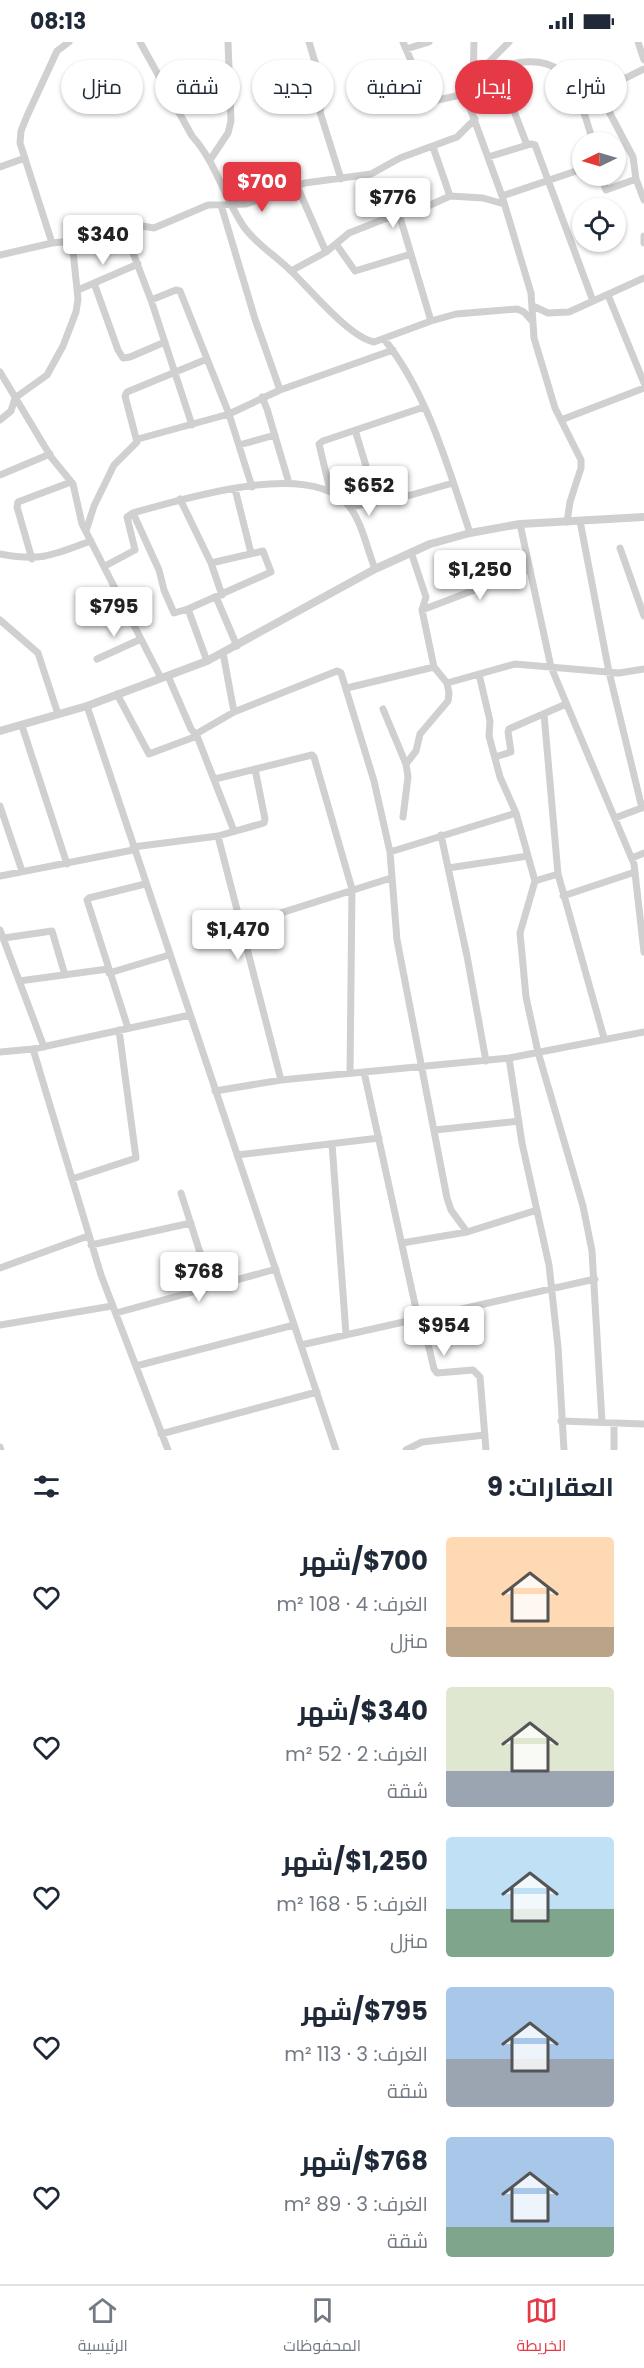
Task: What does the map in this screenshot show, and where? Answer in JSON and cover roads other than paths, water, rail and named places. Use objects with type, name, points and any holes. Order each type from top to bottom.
[{"type":"street","points":[[52,243],[20,143],[21,131],[57,51],[69,42]]},
{"type":"street","points":[[140,42],[192,136],[210,160],[231,206],[254,239],[291,271],[315,298],[359,336],[374,342],[456,314],[508,309],[524,312],[532,321]]},
{"type":"street","points":[[210,160],[228,133],[231,121],[228,42]]},
{"type":"street","points":[[309,42],[324,92],[320,112],[341,179]]},
{"type":"street","points":[[429,42],[405,46],[427,98],[433,101],[455,96]]},
{"type":"street","points":[[474,42],[474,60]]},
{"type":"street","points":[[491,60],[509,42]]},
{"type":"street","points":[[638,42],[644,60]]},
{"type":"street","points":[[627,76],[644,69]]},
{"type":"street","points":[[473,114],[502,196],[531,293],[534,338],[555,408],[581,460],[567,522]]},
{"type":"street","points":[[515,114],[527,145]]},
{"type":"street","points":[[583,114],[589,132]]},
{"type":"street","points":[[610,114],[633,157],[636,179],[644,200]]},
{"type":"street","points":[[0,255],[52,243],[72,241],[122,224],[154,228],[164,226],[208,205],[231,206],[258,201],[315,181],[371,174],[400,158],[457,137],[475,119]]},
{"type":"street","points":[[488,157],[527,145],[535,145],[593,301]]},
{"type":"street","points":[[433,147],[450,196]]},
{"type":"street","points":[[0,167],[25,158]]},
{"type":"street","points":[[502,196],[572,172]]},
{"type":"street","points":[[626,183],[636,179]]},
{"type":"street","points":[[297,186],[326,252]]},
{"type":"street","points":[[605,186],[606,190],[617,186]]},
{"type":"street","points":[[291,271],[326,252],[349,233],[399,214],[426,207],[450,196],[483,198],[504,204]]},
{"type":"street","points":[[221,205],[255,319],[280,390]]},
{"type":"street","points":[[399,214],[431,321]]},
{"type":"street","points":[[122,224],[151,300],[192,425]]},
{"type":"street","points":[[644,236],[644,243]]},
{"type":"street","points":[[0,420],[11,411],[15,398],[47,375],[52,368],[76,312],[78,290],[72,241]]},
{"type":"street","points":[[336,244],[355,271],[411,254]]},
{"type":"street","points":[[78,290],[138,264]]},
{"type":"street","points":[[533,306],[548,313],[569,312],[644,278]]},
{"type":"street","points":[[94,283],[123,358],[165,342]]},
{"type":"street","points":[[151,300],[176,290],[180,291],[229,414],[252,487]]},
{"type":"street","points":[[608,295],[644,383]]},
{"type":"street","points":[[384,339],[411,378],[424,407],[470,533]]},
{"type":"street","points":[[138,439],[229,414],[262,397],[393,350]]},
{"type":"street","points":[[86,531],[94,506],[114,465],[125,452],[136,445],[138,439],[125,396],[127,392],[207,359]]},
{"type":"street","points":[[0,372],[50,454],[71,482],[86,531],[141,639],[191,729],[197,735],[234,831]]},
{"type":"street","points":[[561,420],[644,388]]},
{"type":"street","points":[[262,397],[289,483]]},
{"type":"street","points":[[330,490],[320,444],[424,407]]},
{"type":"street","points":[[355,430],[366,466],[358,480],[363,504]]},
{"type":"street","points":[[239,445],[275,435]]},
{"type":"street","points":[[0,475],[50,454]]},
{"type":"street","points":[[32,559],[17,507],[18,502],[71,482]]},
{"type":"street","points":[[105,566],[135,550],[127,517],[133,513],[180,499],[235,489],[289,483],[309,484],[330,490],[350,507],[375,569]]},
{"type":"street","points":[[350,507],[411,495],[453,483]]},
{"type":"street","points":[[235,489],[251,553]]},
{"type":"street","points":[[180,499],[211,563],[219,596],[237,646]]},
{"type":"street","points":[[133,513],[159,570],[173,612],[178,613],[188,609],[271,572],[265,552],[251,553],[211,563]]},
{"type":"street","points":[[0,732],[87,706],[207,661],[375,569],[411,552],[470,533],[520,524],[644,517]]},
{"type":"street","points":[[580,521],[609,672],[643,807],[615,818]]},
{"type":"street","points":[[520,524],[551,668],[632,858],[644,952]]},
{"type":"street","points":[[0,554],[32,559],[46,557],[91,541]]},
{"type":"street","points":[[620,548],[644,616]]},
{"type":"street","points":[[406,764],[415,754],[420,734],[448,701],[449,693],[447,683],[434,668],[422,609],[426,597],[411,552]]},
{"type":"street","points":[[422,609],[530,569]]},
{"type":"street","points":[[188,609],[207,661]]},
{"type":"street","points":[[0,620],[38,653],[58,714]]},
{"type":"street","points":[[97,659],[141,639]]},
{"type":"street","points":[[223,653],[234,712]]},
{"type":"street","points":[[447,683],[514,664],[619,673],[644,669]]},
{"type":"street","points":[[347,688],[434,668]]},
{"type":"street","points":[[117,694],[149,754],[197,735],[234,712],[337,671],[341,673],[374,781],[390,852],[397,940],[449,1204],[467,1232]]},
{"type":"street","points":[[478,674],[490,721],[489,736],[500,777],[516,813],[535,881],[520,936],[526,997],[538,1052],[583,1206],[595,1279],[602,1422]]},
{"type":"street","points":[[495,757],[511,752],[509,729],[566,704]]},
{"type":"street","points":[[87,706],[336,1450]]},
{"type":"street","points":[[383,709],[406,764],[408,777],[403,817]]},
{"type":"street","points":[[544,714],[558,874],[604,1038]]},
{"type":"street","points":[[22,726],[67,864]]},
{"type":"street","points":[[215,779],[313,755],[352,889],[350,1073]]},
{"type":"street","points":[[0,876],[133,849],[218,836],[265,822],[255,769]]},
{"type":"street","points":[[0,806],[22,871]]},
{"type":"street","points":[[390,852],[516,813]]},
{"type":"street","points":[[441,835],[486,1060]]},
{"type":"street","points":[[218,836],[282,1080]]},
{"type":"street","points":[[632,858],[644,853]]},
{"type":"street","points":[[448,868],[528,856]]},
{"type":"street","points":[[563,896],[635,872]]},
{"type":"street","points":[[535,881],[558,874]]},
{"type":"street","points":[[243,925],[391,878]]},
{"type":"street","points":[[128,1028],[87,899],[145,884]]},
{"type":"street","points":[[0,930],[4,939],[3,948],[20,981],[44,1047]]},
{"type":"street","points":[[4,939],[52,931],[65,975]]},
{"type":"street","points":[[20,981],[108,971],[169,955]]},
{"type":"street","points":[[0,1052],[44,1047],[189,1015]]},
{"type":"street","points":[[72,1179],[136,1158],[119,1030]]},
{"type":"street","points":[[215,1091],[282,1080],[509,1058],[644,1032]]},
{"type":"street","points":[[33,1049],[91,1245],[168,1450]]},
{"type":"street","points":[[509,1058],[551,1288],[558,1347],[564,1450]]},
{"type":"street","points":[[364,1072],[402,1243],[434,1369],[437,1373],[473,1370],[477,1372],[480,1377],[486,1450]]},
{"type":"street","points":[[435,1130],[519,1121]]},
{"type":"street","points":[[237,1155],[379,1138]]},
{"type":"street","points":[[332,1144],[346,1334]]},
{"type":"street","points":[[181,1193],[211,1287]]},
{"type":"street","points":[[402,1243],[467,1232],[537,1210]]},
{"type":"street","points":[[91,1245],[191,1223]]},
{"type":"street","points":[[0,1268],[88,1236]]},
{"type":"street","points":[[0,1325],[114,1309],[211,1287],[276,1269]]},
{"type":"street","points":[[301,1345],[595,1279]]},
{"type":"street","points":[[136,1366],[294,1325]]},
{"type":"street","points":[[161,1434],[317,1392]]},
{"type":"street","points":[[561,1421],[644,1424]]},
{"type":"street","points":[[614,1422],[614,1450]]},
{"type":"street","points":[[406,1450],[422,1442],[485,1435]]}]
